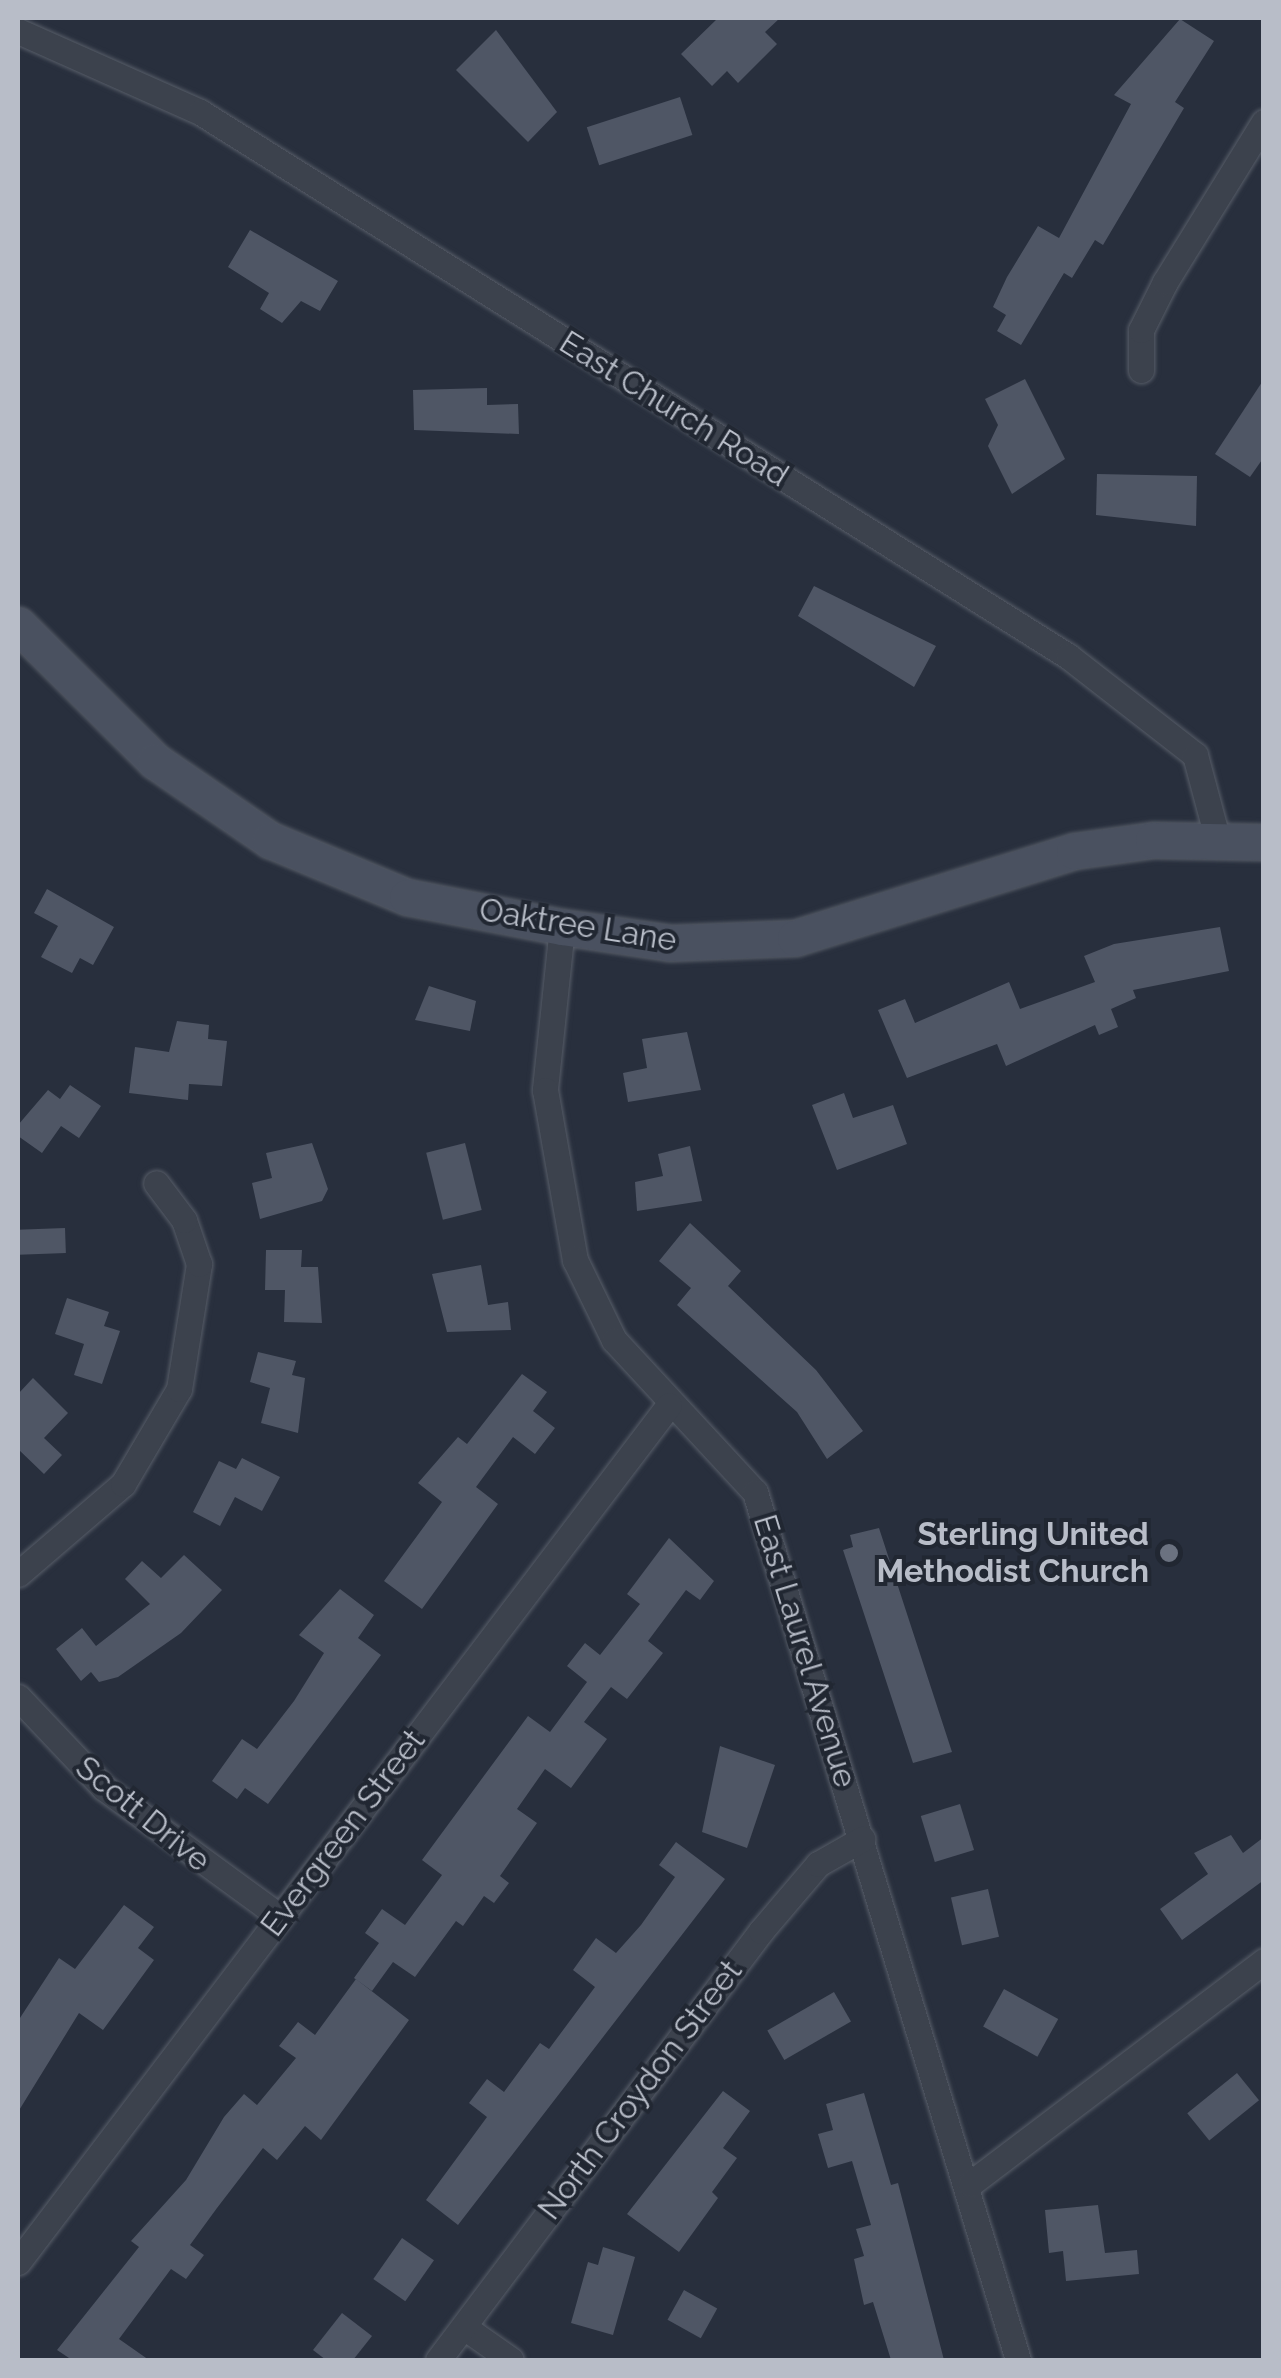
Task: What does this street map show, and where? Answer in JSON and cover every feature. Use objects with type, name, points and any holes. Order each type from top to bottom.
[{"type":"street","name":"East Church Road","points":[[18,31],[200,112],[1068,656],[1196,755],[1217,837]]},
{"type":"street","points":[[1141,370],[1142,330],[1164,282],[1264,122]]},
{"type":"street","name":"Oaktree Lane","points":[[18,625],[155,761],[270,840],[408,897],[562,927],[670,943],[795,938],[1074,851],[1217,837]]},
{"type":"street","points":[[1217,837],[1264,842]]},
{"type":"street","name":"East Laurel Avenue","points":[[562,927],[546,1090],[555,1171],[575,1260],[614,1340],[668,1404],[756,1492],[970,2184],[1018,2360]]},
{"type":"street","points":[[18,1574],[124,1484],[179,1389],[199,1264],[184,1220],[156,1183]]},
{"type":"street","name":"Evergreen Street","points":[[18,2262],[668,1404]]},
{"type":"street","name":"Scott Drive","points":[[18,1697],[104,1788],[280,1917]]},
{"type":"street","name":"North Croydon Street","points":[[438,2360],[760,1931],[818,1864],[862,1840]]},
{"type":"street","points":[[970,2184],[1264,1961]]},
{"type":"street","points":[[464,2327],[511,2360]]},
{"type":"building","points":[[718,18],[780,18],[765,32],[777,44],[738,83],[727,71],[712,86],[681,54]]},
{"type":"building","points":[[1180,19],[1214,41],[1175,102],[1184,108],[1103,245],[1095,240],[1072,278],[1064,273],[1021,345],[997,331],[1006,315],[993,307],[1007,277],[1038,226],[1059,238],[1131,104],[1114,95]]},
{"type":"building","points":[[496,30],[557,112],[528,142],[456,70]]},
{"type":"building","points":[[680,97],[692,135],[599,165],[587,127]]},
{"type":"building","points":[[250,230],[338,281],[320,311],[301,301],[282,323],[260,309],[269,293],[228,267]]},
{"type":"building","points":[[1025,379],[1065,459],[1012,494],[988,446],[998,425],[985,399]]},
{"type":"building","points":[[1264,379],[1264,457],[1250,477],[1215,454]]},
{"type":"building","points":[[487,388],[487,405],[518,404],[519,434],[414,430],[413,390]]},
{"type":"building","points":[[1097,474],[1197,476],[1196,526],[1096,515]]},
{"type":"building","points":[[814,586],[936,646],[914,687],[798,616]]},
{"type":"building","points":[[47,889],[114,927],[93,965],[80,958],[72,973],[41,957],[58,926],[34,913]]},
{"type":"building","points":[[1220,927],[1229,971],[1133,990],[1136,998],[1111,1009],[1118,1027],[1099,1035],[1095,1025],[1006,1066],[997,1044],[907,1078],[878,1010],[905,999],[915,1023],[1009,982],[1020,1009],[1095,982],[1084,956],[1114,944]]},
{"type":"building","points":[[429,986],[476,1001],[470,1031],[415,1020]]},
{"type":"building","points":[[177,1021],[209,1025],[208,1039],[227,1041],[222,1086],[189,1084],[188,1100],[129,1093],[135,1047],[169,1052]]},
{"type":"building","points":[[687,1032],[701,1090],[628,1102],[623,1073],[647,1068],[642,1039]]},
{"type":"building","points":[[70,1085],[101,1106],[79,1138],[61,1126],[42,1153],[18,1136],[18,1125],[48,1090],[60,1099]]},
{"type":"building","points":[[844,1093],[853,1118],[893,1105],[907,1144],[837,1170],[812,1105]]},
{"type":"building","points":[[312,1143],[328,1189],[322,1201],[260,1219],[252,1183],[272,1178],[266,1153]]},
{"type":"building","points":[[465,1143],[482,1210],[443,1220],[426,1153]]},
{"type":"building","points":[[690,1146],[702,1201],[637,1211],[635,1182],[663,1176],[658,1154]]},
{"type":"building","points":[[690,1223],[741,1271],[728,1286],[816,1370],[863,1431],[827,1459],[797,1412],[677,1305],[691,1288],[659,1261]]},
{"type":"building","points":[[65,1228],[66,1253],[19,1255],[18,1230]]},
{"type":"building","points":[[266,1250],[302,1250],[301,1267],[318,1267],[322,1323],[284,1322],[285,1290],[265,1290]]},
{"type":"building","points":[[481,1265],[488,1305],[508,1302],[511,1330],[447,1332],[432,1274]]},
{"type":"building","points":[[67,1298],[109,1312],[104,1326],[120,1331],[102,1384],[74,1375],[84,1344],[55,1334]]},
{"type":"building","points":[[258,1352],[296,1361],[292,1375],[305,1378],[298,1433],[261,1423],[270,1388],[250,1382]]},
{"type":"building","points":[[522,1374],[547,1392],[533,1411],[555,1428],[535,1454],[513,1437],[476,1487],[498,1504],[422,1609],[384,1581],[442,1502],[418,1483],[458,1437],[467,1444]]},
{"type":"building","points":[[33,1378],[68,1413],[44,1438],[62,1455],[44,1474],[18,1449],[18,1394]]},
{"type":"building","points":[[242,1458],[280,1477],[262,1511],[235,1497],[220,1526],[193,1512],[219,1461],[236,1469]]},
{"type":"building","points":[[879,1528],[952,1752],[913,1763],[843,1550],[853,1547],[850,1535]]},
{"type":"building","points":[[669,1538],[714,1581],[700,1600],[686,1590],[648,1641],[663,1653],[627,1699],[611,1687],[584,1722],[607,1739],[571,1788],[545,1769],[517,1809],[537,1823],[500,1876],[509,1883],[494,1903],[484,1896],[463,1926],[456,1921],[415,1977],[393,1962],[372,1991],[354,1978],[379,1943],[365,1933],[382,1909],[405,1925],[442,1875],[422,1860],[528,1716],[550,1732],[587,1682],[567,1666],[585,1643],[600,1655],[640,1604],[627,1594]]},
{"type":"building","points":[[184,1555],[222,1590],[181,1633],[118,1677],[99,1682],[91,1672],[81,1681],[56,1649],[82,1628],[96,1646],[150,1604],[125,1579],[142,1561],[161,1578]]},
{"type":"building","points":[[340,1589],[374,1615],[358,1638],[381,1655],[268,1804],[245,1788],[237,1799],[212,1781],[242,1739],[257,1749],[294,1701],[324,1653],[299,1635]]},
{"type":"building","points":[[720,1746],[775,1765],[747,1848],[702,1832]]},
{"type":"building","points":[[960,1804],[974,1850],[935,1862],[921,1816]]},
{"type":"building","points":[[1231,1835],[1243,1853],[1264,1837],[1264,1880],[1182,1940],[1160,1909],[1208,1874],[1194,1853]]},
{"type":"building","points":[[676,1842],[725,1879],[458,2225],[426,2200],[487,2117],[469,2103],[487,2079],[504,2092],[540,2043],[549,2049],[595,1987],[573,1970],[596,1938],[616,1953],[641,1925],[675,1877],[659,1865]]},
{"type":"building","points":[[988,1889],[999,1937],[962,1945],[951,1898]]},
{"type":"building","points":[[124,1905],[154,1927],[138,1948],[154,1960],[103,2030],[79,2013],[18,2112],[18,2021],[59,1958],[75,1969]]},
{"type":"building","points":[[356,1979],[409,2020],[321,2140],[305,2126],[277,2160],[263,2148],[217,2208],[190,2245],[204,2255],[186,2279],[171,2269],[119,2339],[149,2360],[72,2360],[57,2350],[139,2247],[131,2241],[186,2180],[224,2117],[244,2094],[257,2105],[296,2058],[279,2046],[298,2022],[315,2035]]},
{"type":"building","points":[[1004,1989],[1058,2019],[1037,2057],[983,2027]]},
{"type":"building","points":[[834,1992],[851,2021],[784,2060],[767,2030]]},
{"type":"building","points":[[1237,2073],[1259,2100],[1209,2140],[1187,2113]]},
{"type":"building","points":[[723,2091],[750,2111],[723,2148],[737,2158],[712,2192],[718,2198],[679,2252],[627,2214]]},
{"type":"building","points":[[864,2093],[891,2185],[898,2183],[944,2360],[891,2360],[873,2302],[864,2305],[854,2259],[864,2256],[856,2229],[871,2225],[852,2161],[828,2168],[818,2134],[833,2130],[826,2104]]},
{"type":"building","points":[[1098,2205],[1105,2253],[1137,2250],[1139,2274],[1066,2281],[1063,2251],[1049,2253],[1045,2210]]},
{"type":"building","points":[[402,2238],[434,2260],[405,2301],[373,2279]]},
{"type":"building","points":[[603,2247],[635,2257],[613,2335],[571,2323],[588,2262],[598,2265]]},
{"type":"building","points":[[684,2290],[717,2308],[701,2338],[668,2320]]},
{"type":"building","points":[[342,2313],[372,2336],[353,2360],[326,2360],[313,2350]]},
{"type":"place","name":"Sterling United Methodist Church","points":[[1169,1553]]}]
